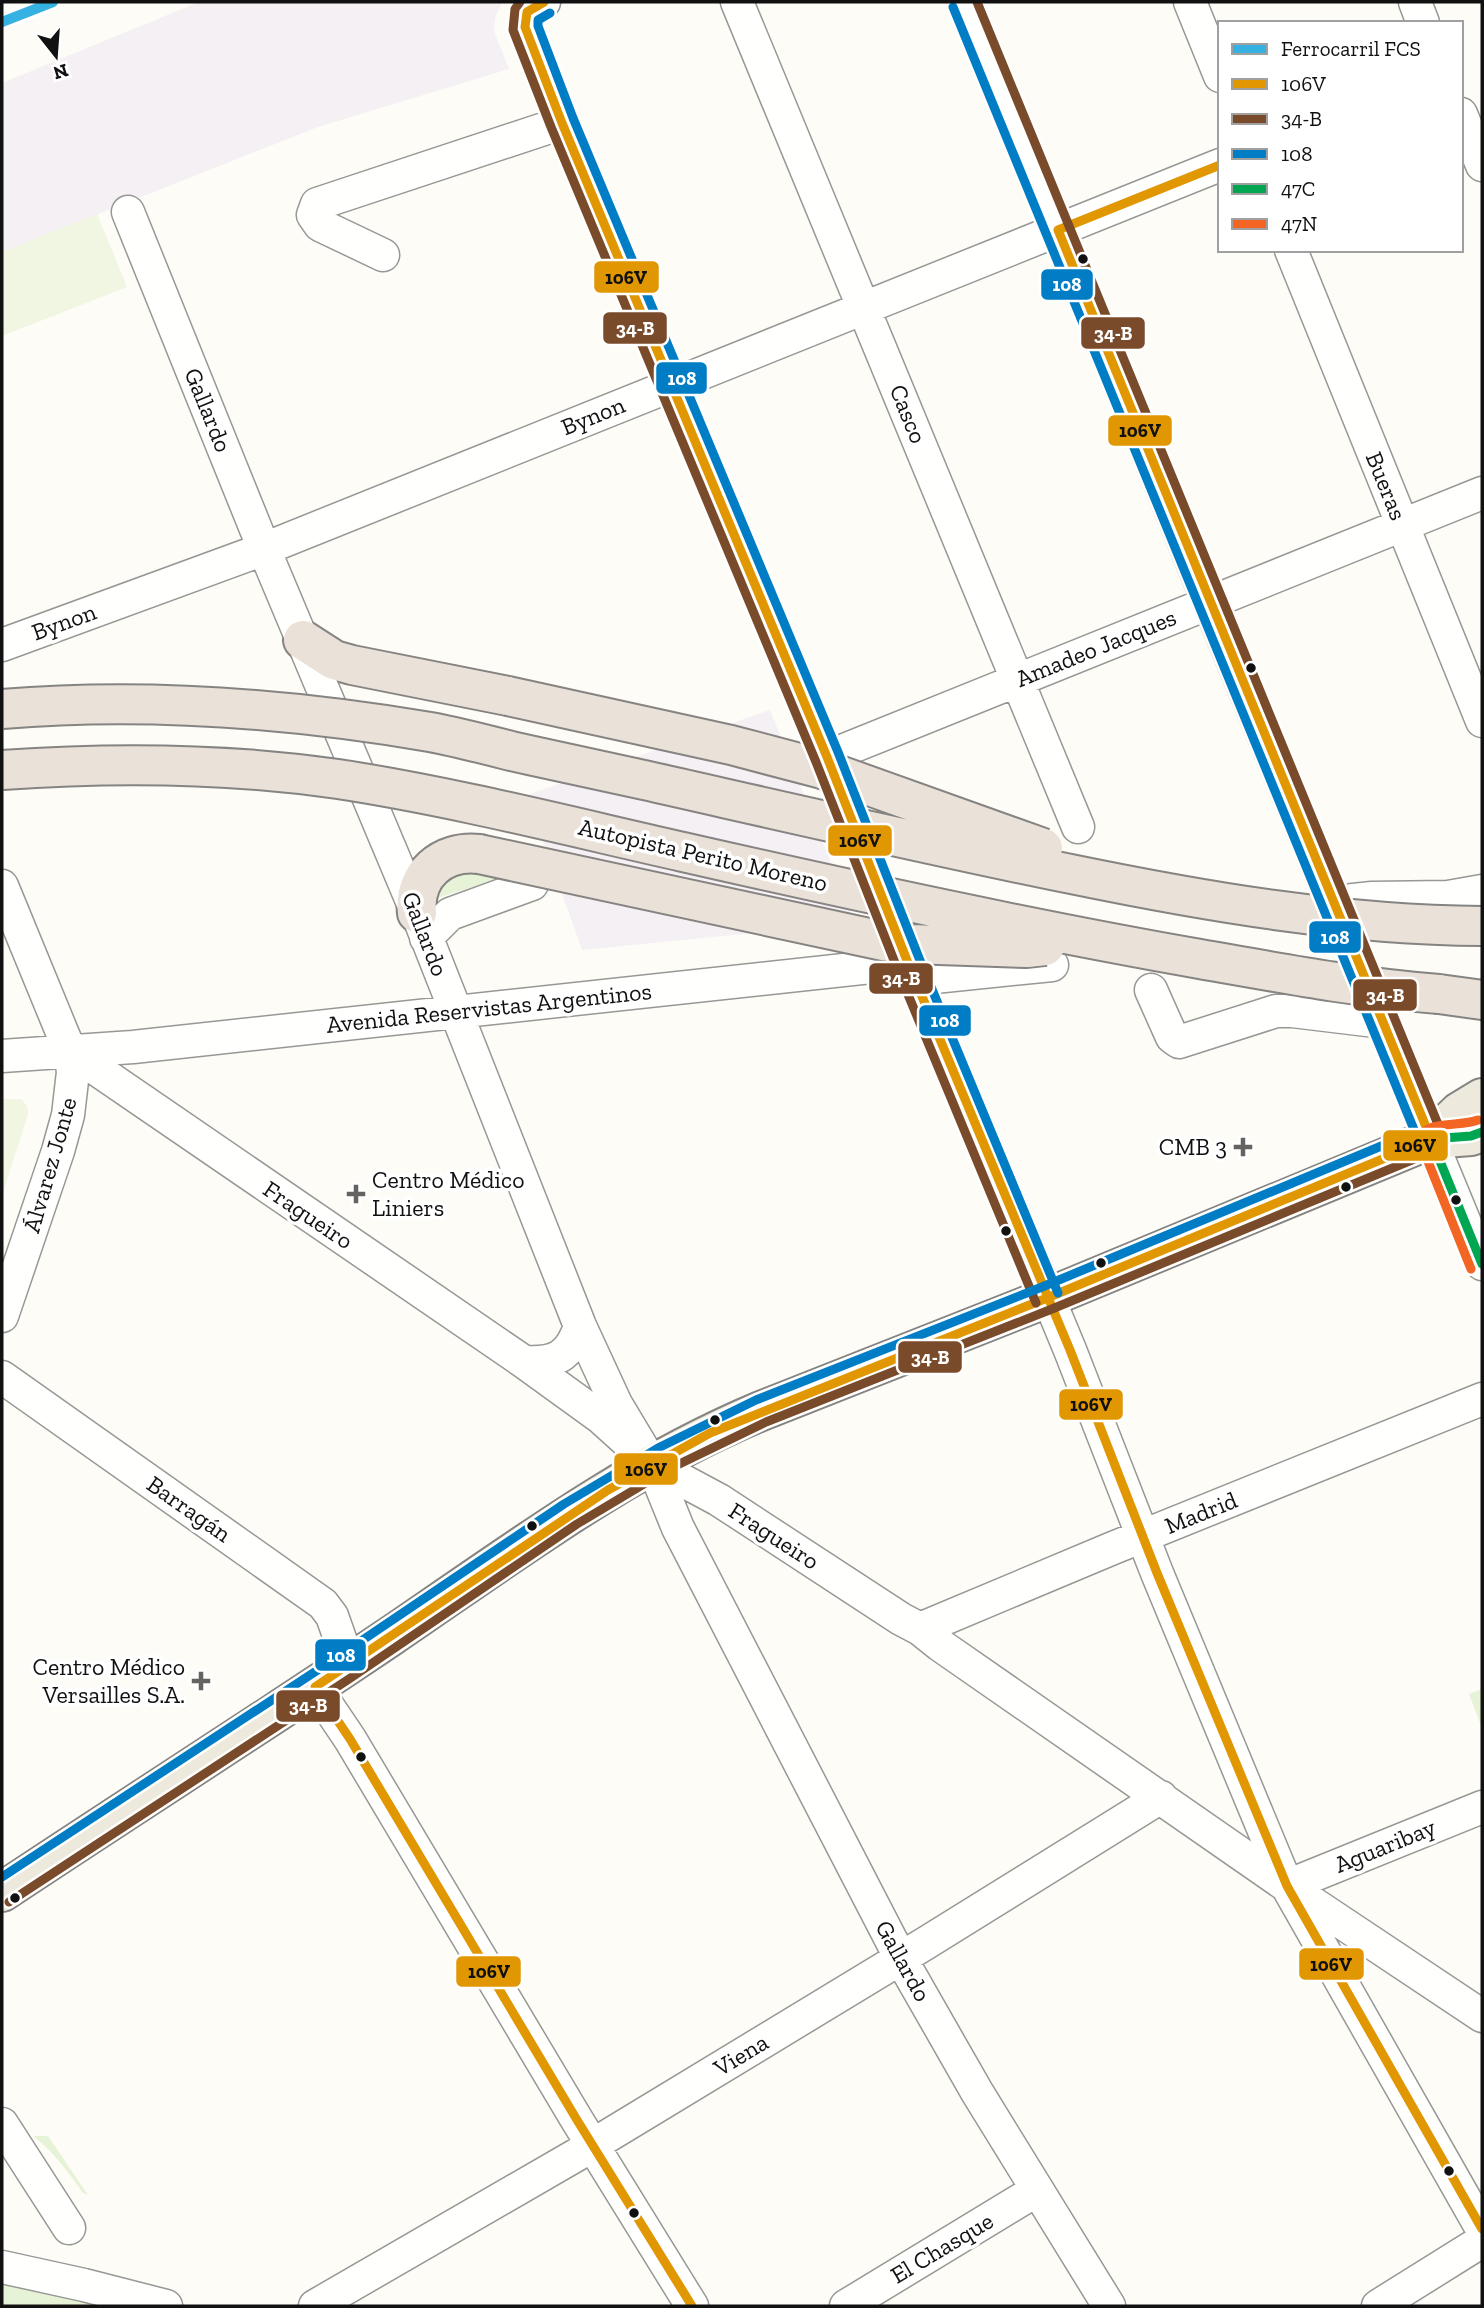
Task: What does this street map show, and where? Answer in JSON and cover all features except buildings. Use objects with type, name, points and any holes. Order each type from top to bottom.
[{"type":"highway","points":[[303,640],[334,660],[352,666],[508,696],[731,745],[822,769],[919,802],[1163,893]]},
{"type":"highway","points":[[2,709],[59,705],[232,706],[321,716],[434,733],[925,843],[1163,893],[1328,918],[1482,926]]},
{"type":"highway","name":"Autopista Perito Moreno","points":[[2,770],[68,765],[153,765],[251,769],[338,779],[515,811],[682,852],[1094,941],[1369,988],[1482,998]]},
{"type":"highway","points":[[422,926],[417,899],[420,884],[432,867],[453,855],[479,854],[896,943],[1027,948],[1094,941]]},
{"type":"main road","points":[[1431,1139],[1459,1112],[1482,1098]]},
{"type":"main road","points":[[2,1892],[539,1536],[652,1464],[710,1433],[754,1413],[1047,1298],[1431,1139],[1471,1136],[1482,1132]]},
{"type":"street","name":"Casco","points":[[737,2],[1078,827]]},
{"type":"street","points":[[964,2],[1482,1264]]},
{"type":"street","points":[[1190,2],[1218,71]]},
{"type":"street","points":[[1415,2],[1422,21]]},
{"type":"street","points":[[526,11],[562,123],[671,385]]},
{"type":"street","points":[[1463,119],[1482,165]]},
{"type":"street","points":[[383,255],[320,225],[313,215],[317,204],[562,123]]},
{"type":"street","name":"Bynon","points":[[2,645],[264,549],[1218,166]]},
{"type":"street","name":"Gallardo","points":[[128,212],[264,549],[422,926],[580,1326],[616,1404],[652,1464],[678,1528],[901,1959],[977,2091],[1109,2306]]},
{"type":"street","name":"Bueras","points":[[1292,252],[1482,721]]},
{"type":"street","name":"Amadeo Jacques","points":[[671,385],[827,757],[1482,493]]},
{"type":"street","points":[[422,926],[532,884]]},
{"type":"street","points":[[2,886],[70,1051]]},
{"type":"street","points":[[1335,902],[1372,898],[1448,897],[1482,891]]},
{"type":"street","points":[[909,965],[1287,1886],[1482,2229]]},
{"type":"street","name":"Avenida Reservistas Argentinos","points":[[2,1056],[133,1047],[909,965],[1052,965]]},
{"type":"street","points":[[1151,990],[1172,1037],[1180,1042],[1276,1011],[1383,1022]]},
{"type":"street","name":"Álvarez Jonte","points":[[2,1316],[68,1115],[73,1072],[70,1051]]},
{"type":"street","name":"Fragueiro","points":[[70,1051],[524,1362],[600,1417],[652,1464],[719,1500],[920,1629],[1287,1886],[1482,2016]]},
{"type":"street","points":[[524,1362],[543,1363],[561,1357],[574,1343],[580,1326]]},
{"type":"street","name":"Barragán","points":[[2,1377],[323,1604],[332,1616],[349,1664]]},
{"type":"street","name":"Madrid","points":[[920,1629],[1482,1399]]},
{"type":"street","points":[[315,1687],[350,1739],[592,2145],[692,2306]]},
{"type":"street","name":"Viena","points":[[315,2306],[592,2145],[901,1959],[1161,1797]]},
{"type":"street","name":"Aguaribay","points":[[1287,1886],[1482,1807]]},
{"type":"street","points":[[2,2124],[69,2228]]},
{"type":"street","name":"El Chasque","points":[[846,2306],[1037,2190]]},
{"type":"street","points":[[1378,2306],[1482,2241]]},
{"type":"street","points":[[2,2267],[166,2306]]},
{"type":"shaded area","points":[[199,2],[502,2],[495,18],[494,31],[509,69],[318,127],[2,252],[2,83]]},
{"type":"shaded area","points":[[770,710],[855,923],[582,950],[527,795]]},
{"type":"green space","points":[[97,214],[127,287],[2,336],[2,252]]},
{"type":"green space","points":[[447,871],[518,873],[434,899]]},
{"type":"green space","points":[[2,1099],[21,1099],[27,1106],[28,1114],[2,1196]]},
{"type":"green space","points":[[1482,1689],[1482,1728],[1469,1694]]},
{"type":"green space","points":[[33,2136],[48,2136],[88,2195],[83,2193],[54,2156]]},
{"type":"green space","points":[[2,2283],[111,2306],[2,2306]]},
{"type":"tunnel","points":[[827,758],[905,953]]},
{"type":"rail line","name":"FCS","points":[[2,22],[53,2]]},
{"type":"transit line","name":"34-B","points":[[520,2],[515,9],[513,30],[551,127],[816,762],[897,968],[1036,1303]]},
{"type":"transit line","name":"106V","points":[[544,2],[527,12],[525,27],[562,123],[827,757],[908,963],[1070,1350],[1157,1573],[1287,1886],[1482,2229]]},
{"type":"transit line","name":"34-B","points":[[9,1902],[349,1679],[577,1524],[669,1469],[766,1422],[1052,1309],[1436,1150],[1442,1145],[1442,1134],[977,2]]},
{"type":"transit line","name":"108","points":[[2,1877],[336,1658],[564,1504],[658,1448],[756,1400],[1042,1287],[1415,1132],[953,7]]},
{"type":"transit line","name":"108","points":[[550,13],[538,20],[538,26],[573,118],[838,752],[919,958],[1058,1293]]},
{"type":"transit line","name":"106V","points":[[692,2306],[577,2120],[350,1739],[315,1687],[608,1490],[710,1433],[1047,1298],[1431,1139],[1058,230],[1218,166]]},
{"type":"transit line","name":"47N","points":[[1471,1269],[1419,1139],[1422,1133],[1435,1126],[1478,1120]]},
{"type":"transit line","name":"47C","points":[[1482,1132],[1471,1136],[1431,1139],[1482,1264]]},
{"type":"place","name":"CMB 3","points":[[1243,1147]]},
{"type":"place","name":"Centro Médico Liniers","points":[[356,1194]]},
{"type":"place","name":"Centro Médico Versailles S.A.","points":[[201,1681]]}]
